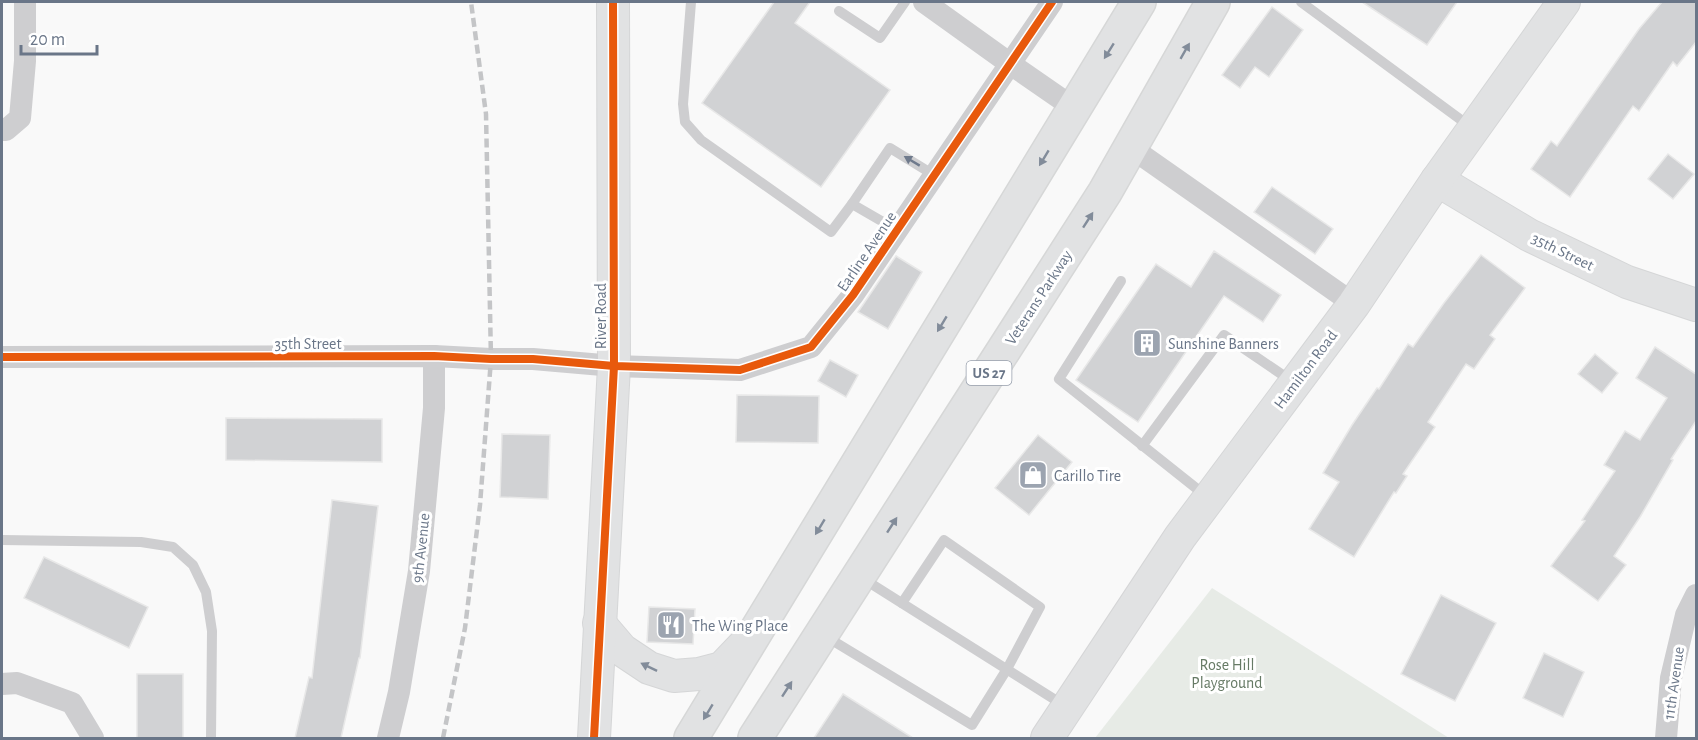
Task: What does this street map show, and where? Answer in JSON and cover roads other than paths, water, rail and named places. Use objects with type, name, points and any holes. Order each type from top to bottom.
[{"type":"main road","points":[[691,738],[1139,2]]},
{"type":"main road","name":"Veterans Parkway","points":[[755,738],[1105,192],[1213,2]]},
{"type":"street","points":[[2,130],[6,130],[20,118],[25,62],[25,2]]},
{"type":"street","name":"River Road","points":[[594,738],[614,366],[613,2]]},
{"type":"street","points":[[924,2],[1074,108]]},
{"type":"street","name":"Earline Avenue","points":[[614,366],[740,370],[811,347],[853,296],[1052,2]]},
{"type":"street","name":"Hamilton Road","points":[[1047,738],[1180,537],[1354,304],[1437,180],[1564,2]]},
{"type":"street","points":[[1131,147],[1354,304]]},
{"type":"street","name":"35th Street","points":[[1437,180],[1528,235],[1627,282],[1696,305]]},
{"type":"street","name":"35th Street","points":[[2,357],[434,356],[533,359],[614,366]]},
{"type":"street","name":"9th Avenue","points":[[388,738],[399,692],[419,571],[434,408],[434,356]]},
{"type":"street","name":"11th Avenue","points":[[1666,738],[1671,678],[1686,615],[1696,595]]},
{"type":"street","points":[[599,623],[622,650],[649,668],[674,676],[699,674],[722,668],[754,635]]},
{"type":"street","points":[[2,684],[17,683],[72,703],[93,738]]},
{"type":"lane","points":[[691,2],[683,104],[686,122],[701,140],[831,232],[890,148],[934,175]]},
{"type":"lane","points":[[839,11],[880,38],[905,2]]},
{"type":"lane","points":[[1301,2],[1473,129]]},
{"type":"lane","points":[[852,204],[897,230]]},
{"type":"lane","points":[[1121,281],[1059,379],[1209,499]]},
{"type":"lane","points":[[1142,446],[1224,335],[1294,383]]},
{"type":"lane","points":[[2,540],[141,542],[173,547],[193,565],[206,592],[212,631],[211,738]]},
{"type":"lane","points":[[822,634],[972,724],[1007,669],[1040,607],[944,540],[902,603]]},
{"type":"lane","points":[[859,576],[1067,707]]},
{"type":"railway","points":[[443,738],[465,628],[480,505],[491,359],[486,114],[471,2]]},
{"type":"place","name":"Sunshine Banners","points":[[1147,343]]},
{"type":"place","name":"Carillo Tire","points":[[1033,475]]},
{"type":"place","name":"The Wing Place","points":[[671,625]]},
{"type":"park label","name":"Rose Hill Playground","points":[[1227,673]]}]
